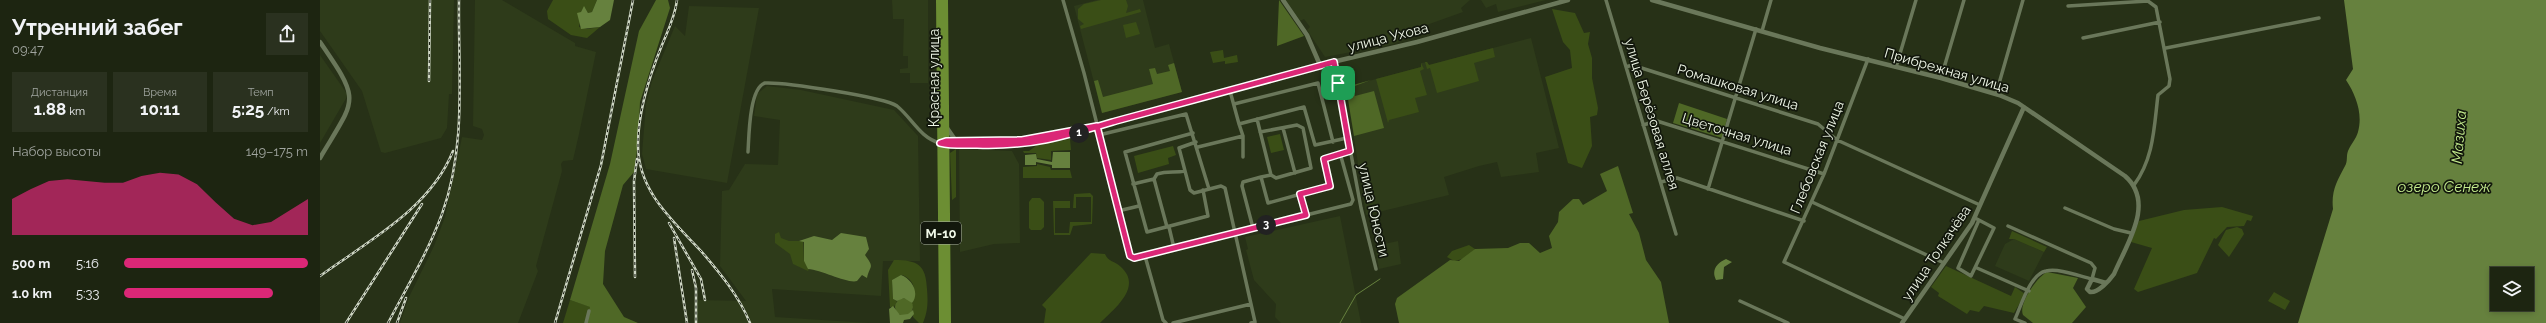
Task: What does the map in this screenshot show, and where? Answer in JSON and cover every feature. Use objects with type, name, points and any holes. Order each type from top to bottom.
[{"type":"highway","name":"Красная улица","points":[[939,0],[944,143],[942,323]]},
{"type":"highway","name":"Красная улица","points":[[945,0],[946,124],[944,143],[946,156],[948,323]]},
{"type":"street","points":[[1062,0],[1097,126],[1118,211],[1132,258],[1145,256],[1353,202],[1340,153]]},
{"type":"street","points":[[1283,0],[1307,35],[1320,65]]},
{"type":"street","name":"улица Ухова","points":[[944,143],[1023,144],[1075,134],[1097,126],[1230,91],[1320,65],[1417,42],[1568,0]]},
{"type":"street","name":"улица Берёзовая аллея","points":[[1606,0],[1676,234]]},
{"type":"street","name":"Прибрежная улица","points":[[1652,0],[1996,94],[2024,107],[2125,176],[2134,185]]},
{"type":"street","points":[[1762,31],[1771,0]]},
{"type":"street","points":[[1896,67],[1916,0]]},
{"type":"street","points":[[1941,78],[1964,0]]},
{"type":"street","points":[[1996,94],[2023,0]]},
{"type":"street","points":[[2008,226],[2091,263],[2095,268],[2092,279],[2087,287],[2091,293],[2106,283],[2114,274],[2131,233],[2140,206],[2134,185],[2144,172],[2151,151],[2158,95],[2169,86],[2166,48],[2155,4],[2143,1],[2068,6]]},
{"type":"street","points":[[2166,48],[2319,18]]},
{"type":"street","points":[[2083,38],[2160,22]]},
{"type":"street","points":[[1708,188],[1756,29]]},
{"type":"street","points":[[320,42],[347,82],[351,99],[348,111],[320,158]]},
{"type":"street","name":"Глебовская улица","points":[[1868,60],[1824,174],[1804,221],[1784,262],[1904,321]]},
{"type":"street","name":"улица Юности","points":[[1334,62],[1347,138],[1376,269]]},
{"type":"street","name":"Ромашковая улица","points":[[1626,66],[1632,66],[1736,96],[1818,124],[1838,140],[1980,206]]},
{"type":"street","points":[[748,152],[755,94],[761,84],[765,83],[812,87],[893,104],[931,141],[944,143]]},
{"type":"street","points":[[1234,104],[1318,83],[1333,142]]},
{"type":"street","points":[[1230,91],[1242,136],[1243,157]]},
{"type":"street","points":[[1239,124],[1304,107],[1315,145],[1347,138]]},
{"type":"street","name":"улица Толкачёва","points":[[1904,321],[1944,263],[1977,219],[1980,206],[2024,107]]},
{"type":"street","points":[[1099,135],[1185,114],[1188,115],[1210,189]]},
{"type":"street","points":[[1257,119],[1271,175]]},
{"type":"street","name":"Цветочная улица","points":[[1643,125],[1657,121],[1824,174]]},
{"type":"street","points":[[946,124],[948,132],[956,143],[946,156]]},
{"type":"street","points":[[1253,228],[1242,186],[1246,180],[1271,175],[1276,178],[1309,169],[1311,166],[1302,128],[1297,125],[1260,132]]},
{"type":"street","points":[[1283,128],[1295,173]]},
{"type":"street","points":[[1193,134],[1125,151],[1146,231],[1168,227],[1208,216],[1203,190]]},
{"type":"street","points":[[1198,147],[1242,136]]},
{"type":"street","points":[[1196,142],[1180,147],[1185,170],[1192,192],[1221,186],[1225,188],[1255,322],[1251,323]]},
{"type":"street","points":[[1261,177],[1268,203],[1330,186],[1324,159],[1350,151]]},
{"type":"street","points":[[1133,184],[1154,179],[1157,174],[1170,170],[1176,173],[1185,170]]},
{"type":"street","points":[[1661,182],[1677,178],[1804,221]]},
{"type":"street","points":[[1154,179],[1174,248]]},
{"type":"street","points":[[1300,194],[1306,215]]},
{"type":"street","points":[[1812,202],[1944,263]]},
{"type":"street","points":[[1118,211],[1139,206]]},
{"type":"street","points":[[2065,208],[2114,229],[2131,233]]},
{"type":"street","points":[[1977,219],[1994,228],[1977,268],[1972,276],[1958,269],[1977,219]]},
{"type":"street","points":[[1145,256],[1163,320],[1166,323]]},
{"type":"street","points":[[1977,268],[2029,291]]},
{"type":"street","points":[[2025,323],[2015,319],[2037,277],[2047,270],[2106,283]]},
{"type":"street","points":[[1740,301],[1788,323]]},
{"type":"street","points":[[1173,323],[1251,304]]},
{"type":"street","points":[[586,323],[589,311]]},
{"type":"shaded area","points":[[320,0],[454,0],[452,94],[449,94],[447,128],[441,138],[385,153],[381,152],[362,91],[320,31]]},
{"type":"shaded area","points":[[475,0],[502,0],[575,43],[575,46],[596,52],[573,160],[563,161],[561,164],[562,171],[536,266],[538,271],[518,323],[400,323],[409,297],[434,246],[445,217],[462,137],[482,140],[484,135],[482,129],[473,126]]},
{"type":"shaded area","points":[[553,0],[597,0],[592,12],[588,13],[585,8],[582,10],[579,27],[587,29],[600,27],[587,38],[571,35],[548,19],[547,11]]},
{"type":"shaded area","points":[[656,0],[668,0],[670,8],[640,102],[638,143],[634,172],[623,185],[605,251],[603,284],[624,317],[638,323],[586,323],[590,307],[570,300],[610,164],[639,31]]},
{"type":"shaded area","points":[[892,0],[928,0],[928,83],[910,83],[910,73],[900,73],[900,69],[908,68],[908,56],[903,56],[904,19],[893,19]]},
{"type":"shaded area","points":[[1097,0],[1143,0],[1155,48],[1169,44],[1182,92],[1102,113],[1074,6]]},
{"type":"shaded area","points":[[1101,0],[1126,0],[1128,6],[1126,13],[1140,9],[1141,12],[1081,29],[1080,26],[1084,24],[1078,19],[1078,9],[1084,4]]},
{"type":"shaded area","points":[[1279,0],[1304,36],[1277,46]]},
{"type":"shaded area","points":[[1286,0],[1470,0],[1461,8],[1463,12],[1421,27],[1422,31],[1418,34],[1393,44],[1325,57],[1307,30],[1310,27],[1304,19],[1300,21]]},
{"type":"shaded area","points":[[1481,0],[1546,0],[1498,12],[1496,4],[1486,8]]},
{"type":"shaded area","points":[[689,6],[759,8],[727,183],[646,169],[642,154],[646,104],[652,81],[675,26],[685,36]]},
{"type":"shaded area","points":[[1552,9],[1575,13],[1584,33],[1590,32],[1588,44],[1592,58],[1592,78],[1598,108],[1597,115],[1590,117],[1592,146],[1582,168],[1568,163],[1545,77],[1572,68],[1570,50],[1563,42]]},
{"type":"shaded area","points":[[1136,22],[1140,34],[1126,38],[1123,25]]},
{"type":"shaded area","points":[[1531,38],[1559,148],[1536,153],[1539,172],[1501,177],[1497,162],[1479,166],[1444,177],[1449,195],[1366,215],[1346,87],[1421,67],[1421,63],[1427,62],[1429,65]]},
{"type":"shaded area","points":[[1493,48],[1495,57],[1474,63],[1479,81],[1437,93],[1430,68],[1427,69],[1425,62],[1429,65]]},
{"type":"shaded area","points":[[1223,50],[1224,58],[1237,55],[1238,62],[1225,64],[1225,61],[1213,63],[1210,52]]},
{"type":"shaded area","points":[[320,55],[348,95],[320,143]]},
{"type":"shaded area","points":[[1174,63],[1182,92],[1102,113],[1094,81],[1098,80],[1103,97],[1153,84],[1149,69],[1155,68],[1157,74],[1170,71],[1168,65]]},
{"type":"shaded area","points":[[1421,63],[1424,69],[1420,71],[1427,95],[1415,98],[1419,112],[1389,120],[1388,123],[1376,79],[1421,67]]},
{"type":"shaded area","points":[[1371,80],[1352,87],[1355,96],[1374,91],[1384,128],[1354,136],[1346,87]]},
{"type":"shaded area","points":[[767,86],[801,90],[894,110],[918,136],[920,261],[883,261],[881,296],[772,289],[775,317],[869,323],[694,323],[695,300],[746,301],[720,266],[722,191],[729,190],[745,164],[778,165],[780,120],[754,116],[757,94]]},
{"type":"shaded area","points":[[1679,103],[1727,119],[1722,138],[1673,123]]},
{"type":"shaded area","points":[[1280,134],[1284,150],[1271,153],[1267,137]]},
{"type":"shaded area","points":[[1070,139],[1071,150],[1051,151],[1051,160],[1037,158],[1036,153],[1024,153],[1023,151],[1029,151],[1037,145]]},
{"type":"shaded area","points":[[1173,146],[1176,155],[1168,158],[1169,164],[1138,173],[1134,156]]},
{"type":"shaded area","points":[[956,149],[956,197],[952,200],[950,153]]},
{"type":"shaded area","points":[[959,149],[1012,151],[1019,164],[1020,243],[994,244],[960,252]]},
{"type":"shaded area","points":[[1037,164],[1050,167],[1051,170],[1070,170],[1072,178],[1023,178],[1023,167],[1037,166]]},
{"type":"shaded area","points":[[1618,166],[1633,213],[1629,214],[1639,233],[1646,260],[1661,282],[1669,323],[1399,323],[1395,304],[1397,298],[1450,260],[1459,261],[1475,249],[1508,248],[1520,243],[1529,243],[1540,253],[1552,248],[1549,236],[1558,222],[1559,212],[1573,199],[1579,199],[1583,205],[1607,191],[1600,174]]},
{"type":"shaded area","points":[[1090,193],[1093,196],[1092,224],[1073,226],[1070,235],[1054,235],[1053,201],[1070,201],[1070,208],[1055,208],[1055,233],[1069,233],[1070,222],[1091,222],[1091,197],[1076,197],[1076,208],[1073,208],[1074,194]]},
{"type":"shaded area","points":[[1032,198],[1040,198],[1044,202],[1044,227],[1041,230],[1031,230],[1029,228],[1029,202]]},
{"type":"shaded area","points":[[2222,207],[2253,216],[2251,221],[2247,220],[2244,226],[2227,227],[2216,239],[2214,238],[2197,273],[2138,292],[2134,289],[2152,248],[2131,242],[2139,221],[2184,210]]},
{"type":"shaded area","points":[[1340,216],[1361,323],[1281,323],[1275,317],[1276,304],[1254,280],[1246,250],[1248,249],[1245,237]]},
{"type":"shaded area","points":[[2237,227],[2242,229],[2244,234],[2229,257],[2218,245],[2226,230]]},
{"type":"shaded area","points":[[2012,231],[2047,247],[2044,252],[2014,239],[2009,239]]},
{"type":"shaded area","points":[[779,232],[781,238],[789,241],[803,241],[804,261],[809,269],[808,271],[793,264],[790,254],[775,243],[775,234]]},
{"type":"shaded area","points":[[2014,239],[2044,252],[2029,281],[1995,266],[2005,244]]},
{"type":"shaded area","points":[[1398,241],[1401,264],[1379,269],[1375,246]]},
{"type":"shaded area","points":[[1469,245],[1475,249],[1466,257],[1454,261],[1447,257],[1452,251]]},
{"type":"shaded area","points":[[1091,253],[1105,254],[1108,259],[1119,265],[1127,275],[1129,282],[1128,290],[1124,297],[1100,323],[1044,323],[1046,309],[1042,305]]},
{"type":"shaded area","points":[[894,260],[915,263],[925,274],[927,310],[923,323],[919,323],[913,317],[913,306],[910,302],[912,303],[914,294],[913,286],[910,280],[902,275],[892,280],[893,299],[897,301],[894,307],[890,307],[888,270]]},
{"type":"shaded area","points":[[1946,266],[2011,296],[2015,287],[2025,294],[2014,313],[1984,306],[1979,312],[1970,310],[1967,314],[1938,296],[1939,293],[1931,287]]},
{"type":"shaded area","points":[[2047,272],[2078,278],[2073,288],[2086,307],[2072,323],[2033,323],[2023,315],[2023,304],[2029,291],[2038,279]]},
{"type":"shaded area","points":[[2274,292],[2290,301],[2285,310],[2268,301]]},
{"type":"shaded area","points":[[904,298],[910,301],[913,307],[910,313],[904,316],[898,313],[895,307],[898,301]]},
{"type":"shaded area","points":[[570,300],[591,307],[587,323],[563,323]]},
{"type":"water","points":[[597,0],[614,0],[610,20],[600,27],[581,29],[577,13],[581,12],[584,6],[588,13],[592,12]]},
{"type":"water","name":"озеро Сенеж","points":[[2344,0],[2546,0],[2546,323],[2298,323],[2333,209],[2335,186],[2346,164],[2348,151],[2358,132],[2360,118],[2358,105],[2356,98],[2346,80],[2353,69]]},
{"type":"water","points":[[1053,152],[1070,152],[1070,168],[1052,168],[1052,165],[1036,162],[1036,165],[1025,165],[1025,155],[1036,154],[1037,159],[1052,162]]},
{"type":"water","points":[[841,233],[866,237],[869,249],[865,255],[871,265],[867,278],[862,275],[857,281],[848,281],[808,269],[804,261],[804,242],[799,241],[814,236],[832,240]]},
{"type":"water","points":[[1726,259],[1732,262],[1724,267],[1723,279],[1716,280],[1714,273],[1716,267]]},
{"type":"water","points":[[901,275],[905,277],[914,287],[915,295],[912,303],[904,298],[897,301],[893,299],[892,280]]},
{"type":"water","points":[[893,306],[900,315],[908,314],[913,310],[914,314],[910,319],[904,320],[903,323],[890,323],[889,309]]},
{"type":"waterway","points":[[1340,323],[1356,295],[1380,279]]},
{"type":"railway","points":[[429,81],[430,0]]},
{"type":"railway","points":[[388,323],[430,242],[442,214],[450,188],[455,162],[460,108],[459,0]]},
{"type":"railway","points":[[555,323],[601,165],[633,0]]},
{"type":"railway","points":[[677,0],[673,18],[657,57],[642,107],[638,132],[640,161],[644,177],[650,191],[668,216],[722,276],[735,294],[750,323]]},
{"type":"railway","points":[[320,276],[396,222],[413,207],[443,172],[453,151]]},
{"type":"railway","points":[[635,277],[634,181],[637,159]]},
{"type":"railway","points":[[346,323],[422,204]]},
{"type":"railway","points":[[669,223],[701,279],[705,300]]},
{"type":"railway","points":[[674,238],[687,323]]},
{"type":"railway","points":[[692,270],[696,288],[696,323]]},
{"type":"railway","points":[[397,323],[406,298]]},
{"type":"route","points":[[1338,83],[1334,62],[1169,108],[1097,126],[1091,130],[1032,143],[1002,146],[955,145],[940,143],[946,141],[1022,140],[1097,126],[1130,256],[1134,258],[1306,215],[1300,194],[1330,186],[1324,159],[1327,156],[1350,151],[1338,83]]},
{"type":"water label","name":"Мазиха","points":[[2459,137]]}]
